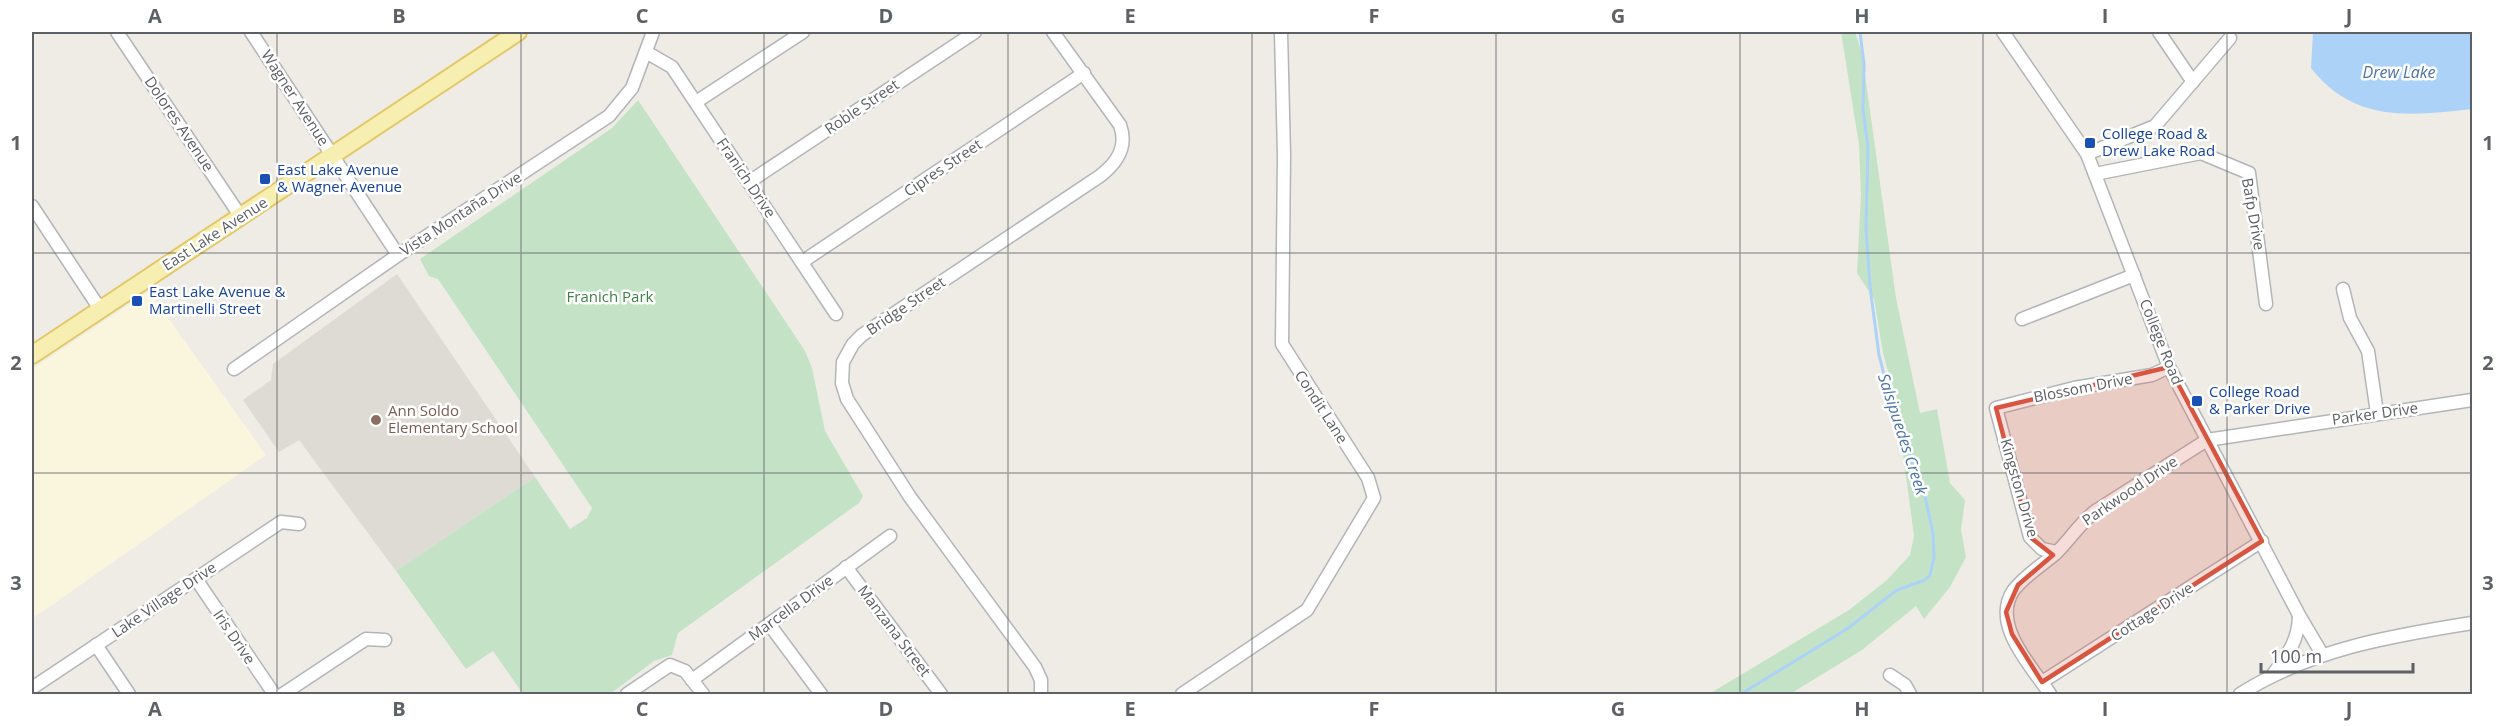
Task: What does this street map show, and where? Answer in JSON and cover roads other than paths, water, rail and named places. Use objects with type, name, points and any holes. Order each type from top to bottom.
[{"type":"main road","name":"East Lake Avenue","points":[[32,355],[518,32]]},
{"type":"street","name":"Dolores Avenue","points":[[117,32],[241,217]]},
{"type":"street","name":"Wagner Avenue","points":[[251,32],[398,255]]},
{"type":"street","name":"Vista Montaña Drive","points":[[234,369],[398,255],[609,116],[627,97],[653,32]]},
{"type":"street","points":[[696,102],[802,32]]},
{"type":"street","name":"Roble Street","points":[[749,182],[975,32]]},
{"type":"street","name":"Bridge Street","points":[[1041,694],[1041,680],[1035,667],[928,523],[862,423],[844,391],[842,369],[849,349],[862,335],[1114,164],[1121,150],[1122,130],[1112,111],[1053,32]]},
{"type":"street","name":"Condit Lane","points":[[1182,694],[1307,610],[1374,498],[1368,478],[1282,344],[1284,155],[1281,32]]},
{"type":"street","name":"College Road","points":[[2003,32],[2087,154],[2169,367],[2299,615],[2322,654]]},
{"type":"street","points":[[2159,32],[2193,82]]},
{"type":"street","points":[[2087,154],[2155,126],[2230,38]]},
{"type":"street","name":"Franich Drive","points":[[646,52],[672,67],[836,314]]},
{"type":"street","name":"Cipres Street","points":[[802,262],[1084,74]]},
{"type":"street","name":"Bafp Drive","points":[[2095,174],[2201,153],[2249,173],[2266,304]]},
{"type":"street","points":[[32,206],[100,309]]},
{"type":"street","points":[[2022,319],[2134,275]]},
{"type":"street","points":[[2343,289],[2347,310],[2367,351],[2377,413]]},
{"type":"street","name":"Blossom Drive","points":[[1996,408],[2074,388],[2147,376],[2169,367]]},
{"type":"street","name":"Parker Drive","points":[[2207,440],[2472,400]]},
{"type":"street","name":"Kingston Drive","points":[[1996,408],[2027,530],[2037,547],[2057,552]]},
{"type":"street","name":"Parkwood Drive","points":[[2050,694],[2017,644],[2007,620],[2007,605],[2013,592],[2030,574],[2057,552],[2089,515],[2207,440]]},
{"type":"street","name":"Lake Village Drive","points":[[32,688],[281,522],[299,524]]},
{"type":"street","points":[[2027,530],[2034,561],[2030,574]]},
{"type":"street","name":"Marcella Drive","points":[[692,680],[890,536]]},
{"type":"street","name":"Cottage Drive","points":[[2042,682],[2262,541]]},
{"type":"street","name":"Manzana Street","points":[[846,567],[941,694]]},
{"type":"street","name":"Iris Drive","points":[[196,579],[274,694]]},
{"type":"street","points":[[2270,677],[2294,645],[2298,634],[2299,615]]},
{"type":"street","points":[[2240,694],[2270,677],[2322,654],[2368,640],[2472,623]]},
{"type":"street","points":[[769,624],[821,694]]},
{"type":"street","points":[[282,694],[366,639],[385,640]]},
{"type":"street","points":[[96,645],[129,694]]},
{"type":"street","points":[[627,694],[670,665],[681,668],[703,694]]},
{"type":"street","points":[[1890,675],[1905,685],[1910,694]]},
{"type":"water","name":"Drew Lake","points":[[2313,32],[2472,32],[2472,109],[2405,114],[2364,107],[2346,99],[2328,86],[2311,68]]},
{"type":"waterway","name":"Salsipuedes Creek","points":[[1741,694],[1847,629],[1897,590],[1925,580],[1930,575],[1934,558],[1933,533],[1924,492],[1895,418],[1879,355],[1870,287],[1866,228],[1868,147],[1863,109],[1864,64],[1860,32]]},
{"type":"place","name":"College Road & Drew Lake Road","points":[[2090,143]]},
{"type":"place","name":"East Lake Avenue & Wagner Avenue","points":[[265,179]]},
{"type":"place","name":"East Lake Avenue & Martinelli Street","points":[[137,301]]},
{"type":"place","name":"College Road & Parker Drive","points":[[2197,401]]},
{"type":"place","name":"Ann Soldo Elementary School","points":[[376,420]]},
{"type":"park label","name":"Franich Park","points":[[610,297]]}]
